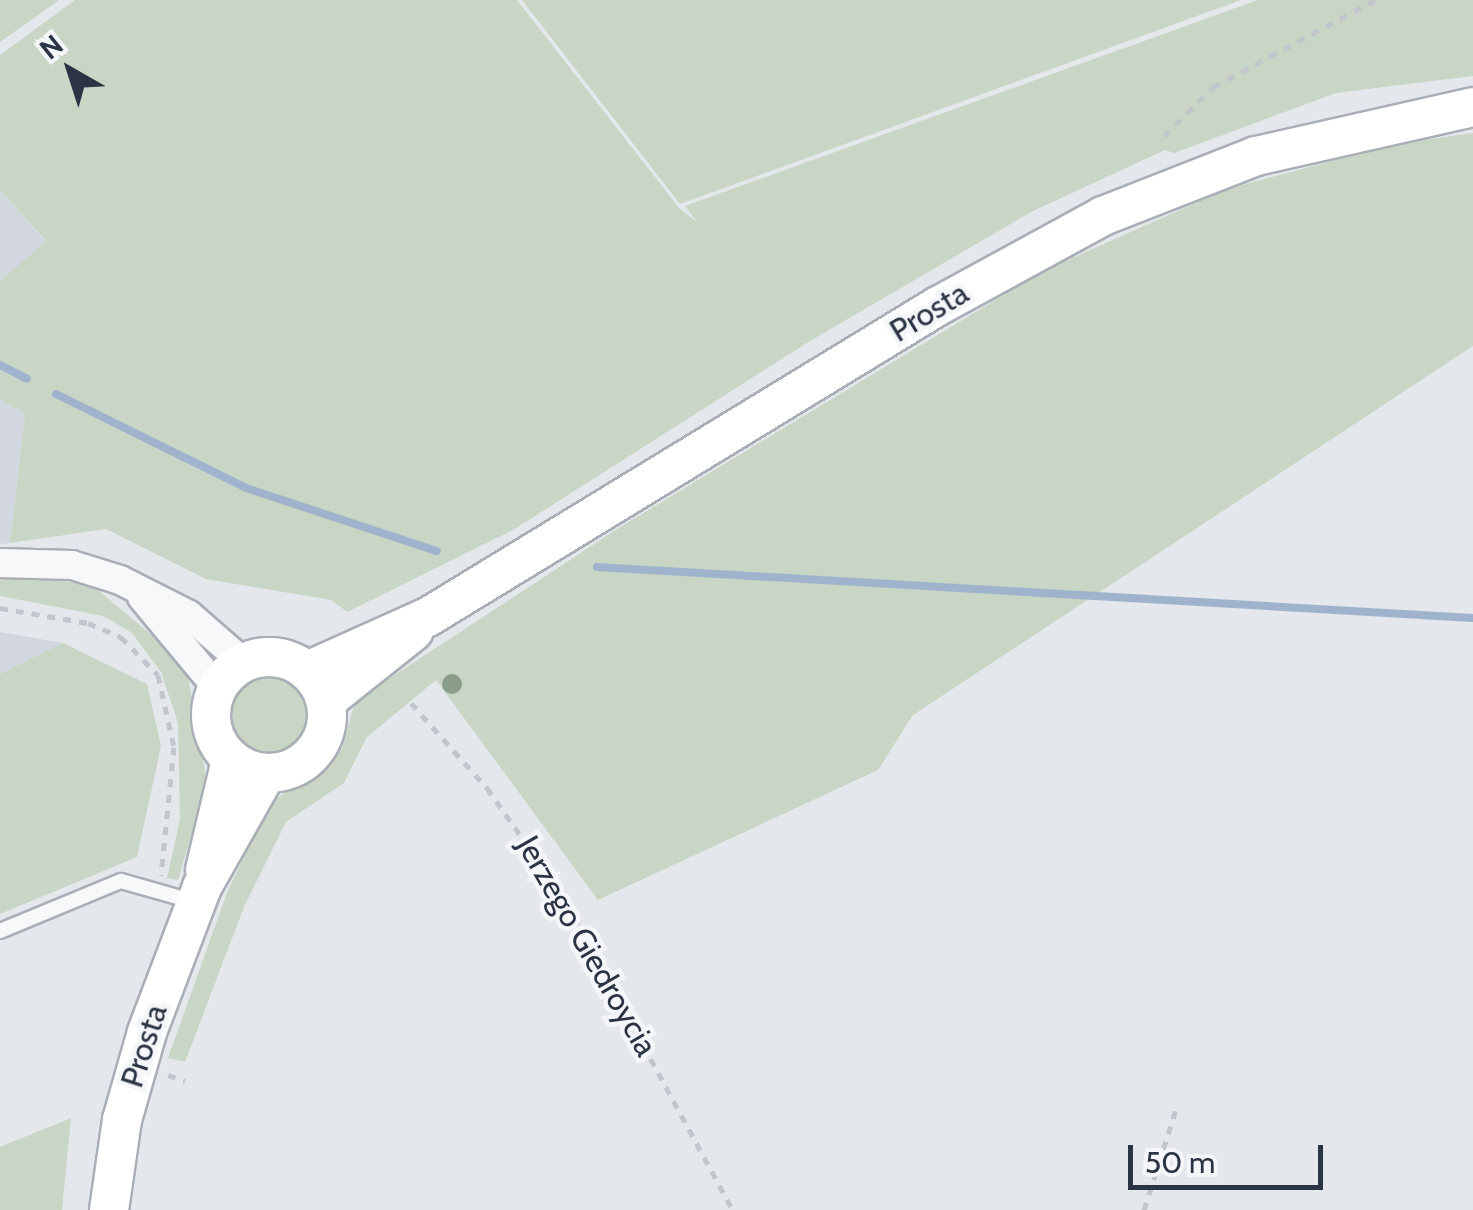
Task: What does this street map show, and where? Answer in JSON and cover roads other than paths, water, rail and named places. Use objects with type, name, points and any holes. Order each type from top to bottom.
[{"type":"main road","name":"Prosta","points":[[316,686],[938,306],[1077,228],[1256,156],[1473,107]]},
{"type":"main road","points":[[272,657],[316,686],[318,748],[295,768],[266,774],[231,760],[212,726],[231,676],[272,657]]},
{"type":"main road","name":"Prosta","points":[[110,1210],[130,1088],[222,833],[231,760]]},
{"type":"main road","name":"Prosta","points":[[222,833],[266,774]]},
{"type":"street","points":[[0,563],[72,565],[134,588],[188,615],[231,676]]},
{"type":"lane","points":[[0,932],[120,881],[199,895]]},
{"type":"waterway","points":[[0,365],[27,379]]},
{"type":"waterway","points":[[56,394],[246,488],[437,551]]},
{"type":"waterway","points":[[597,567],[1473,618]]}]
